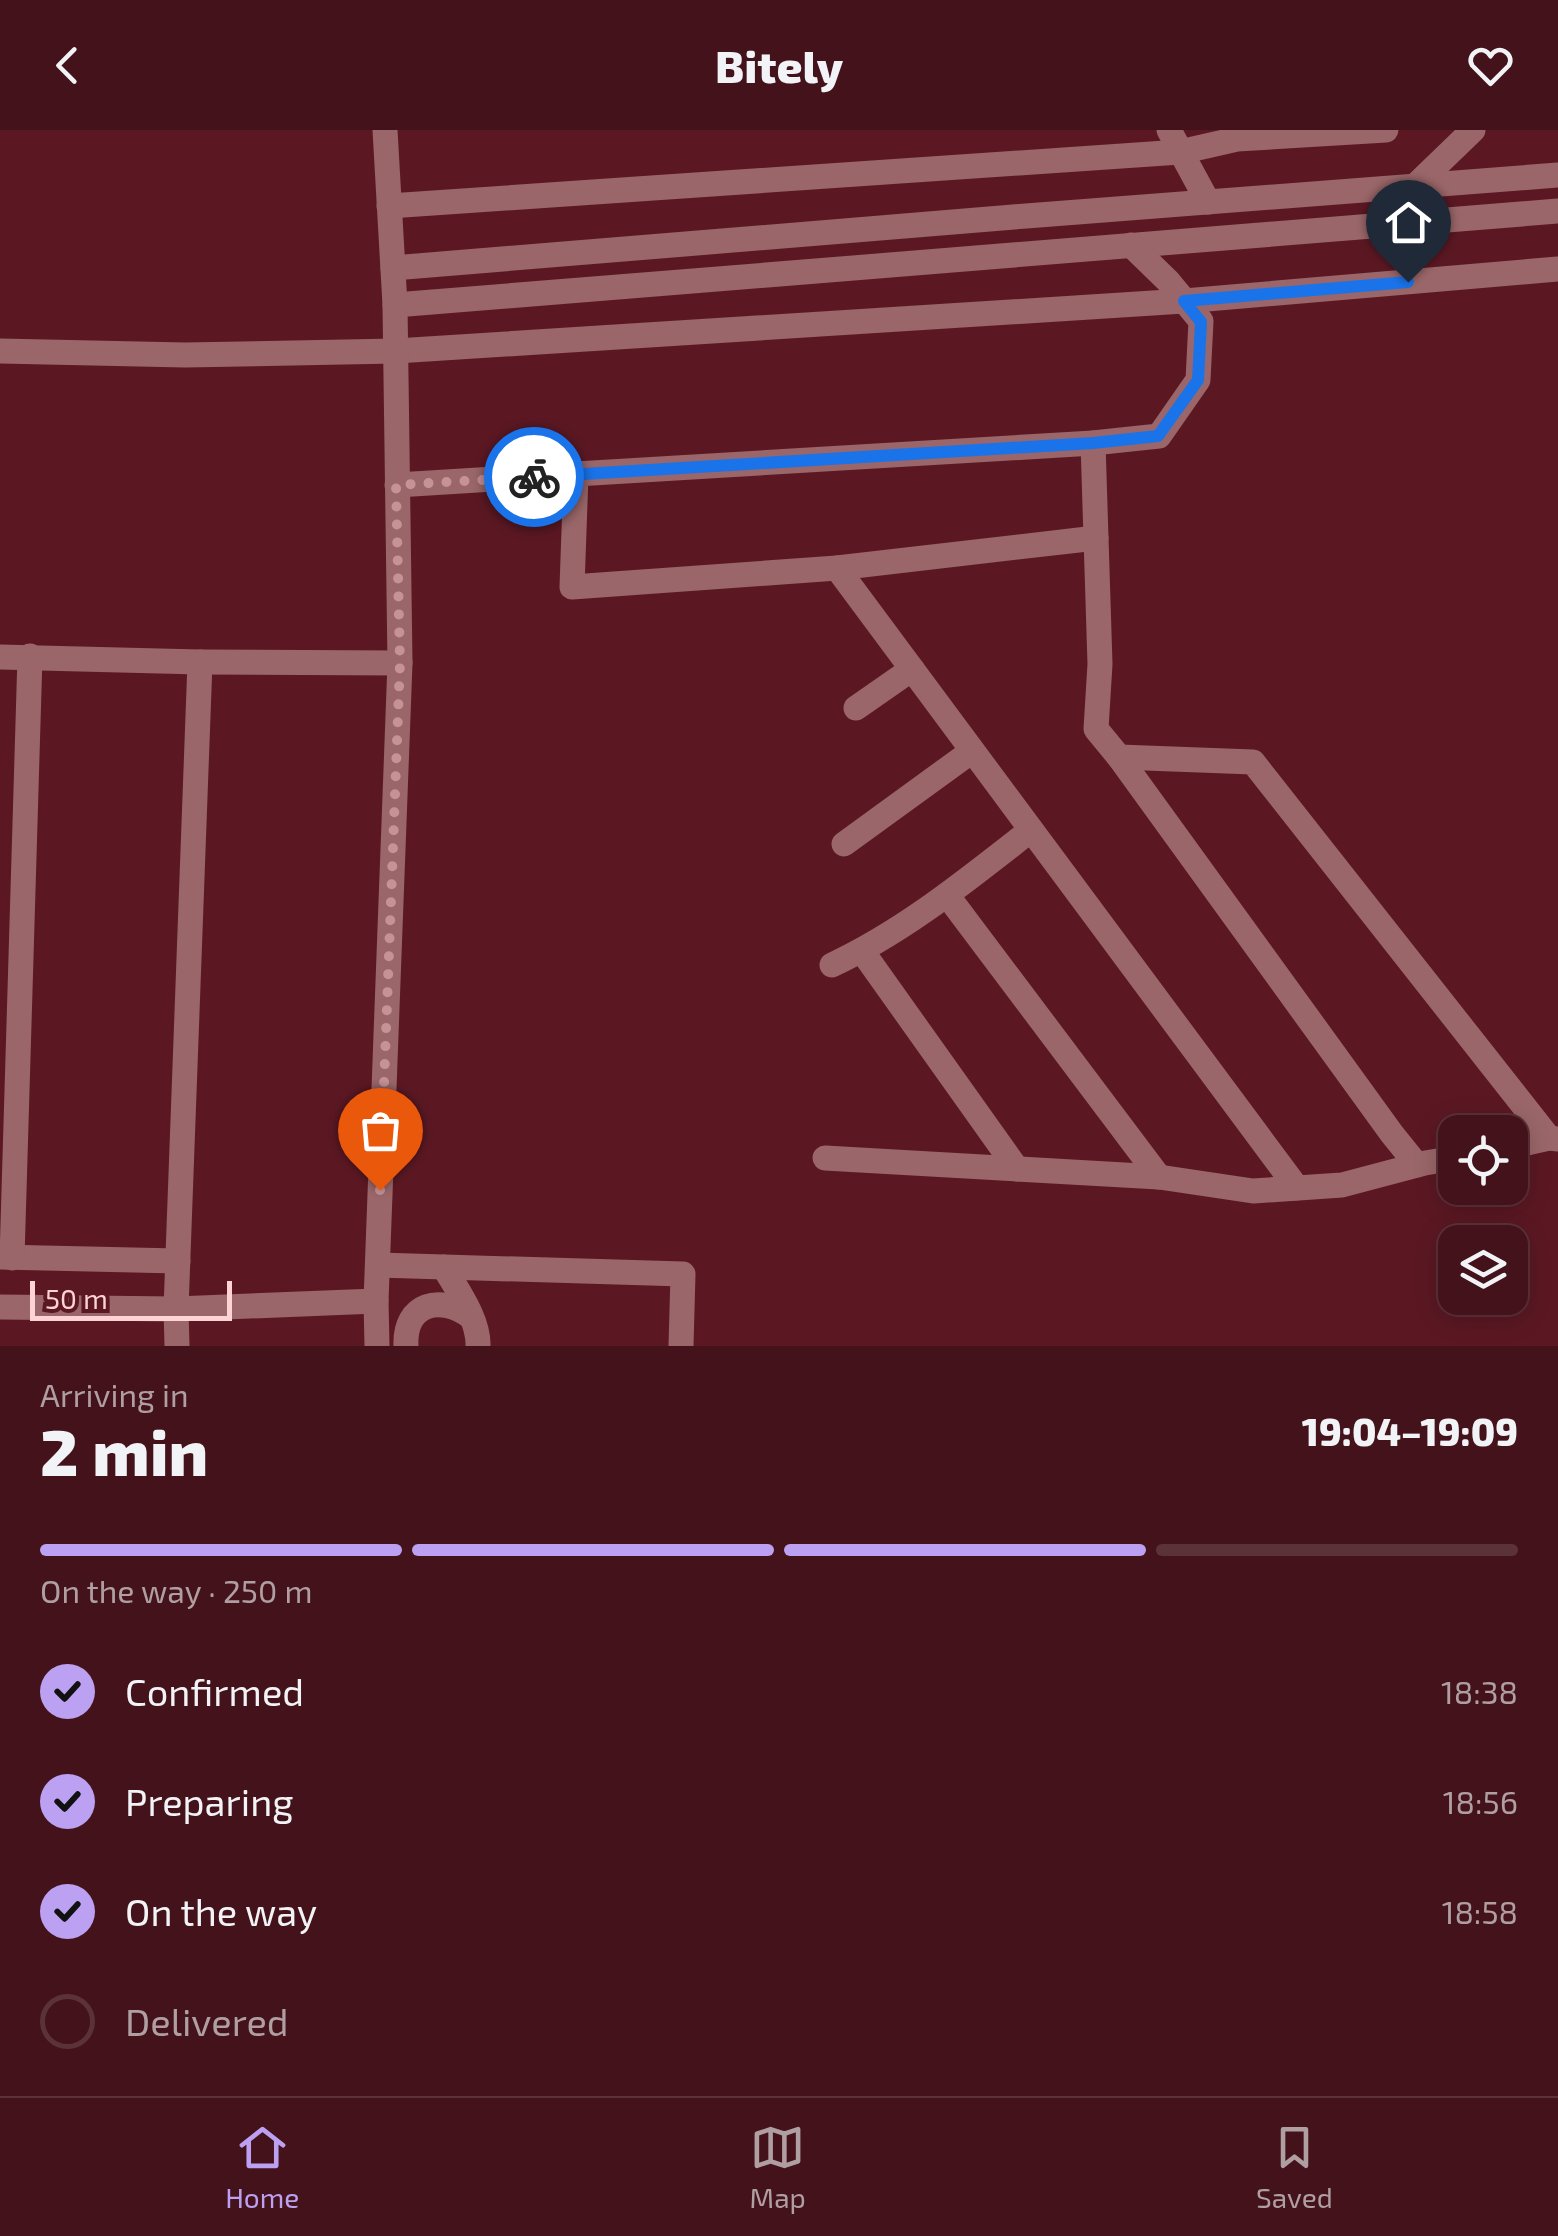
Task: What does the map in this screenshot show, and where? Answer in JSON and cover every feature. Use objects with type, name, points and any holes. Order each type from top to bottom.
[{"type":"street","points":[[377,1346],[400,663],[395,304],[385,130]]},
{"type":"street","points":[[389,206],[1174,141],[1386,130]]},
{"type":"street","points":[[1415,186],[1473,130]]},
{"type":"street","points":[[1174,141],[1208,202]]},
{"type":"street","points":[[393,268],[1558,175]]},
{"type":"street","points":[[395,304],[1558,211]]},
{"type":"street","points":[[396,485],[1158,436],[1198,380],[1201,322],[1168,281],[1130,245]]},
{"type":"street","points":[[0,351],[185,355],[396,352],[1184,301],[1558,269]]},
{"type":"street","points":[[1093,443],[1100,664],[1096,729],[1417,1165]]},
{"type":"street","points":[[576,474],[572,587],[837,568],[1096,538]]},
{"type":"street","points":[[837,568],[1296,1188]]},
{"type":"street","points":[[30,656],[6,1258],[178,1261]]},
{"type":"street","points":[[0,657],[400,663]]},
{"type":"street","points":[[177,1346],[200,662]]},
{"type":"street","points":[[856,708],[912,669]]},
{"type":"street","points":[[844,844],[972,751]]},
{"type":"street","points":[[1119,758],[1253,762],[1553,1138],[1528,1144]]},
{"type":"street","points":[[832,965],[862,951],[948,895],[1031,830]]},
{"type":"street","points":[[948,895],[1159,1177]]},
{"type":"street","points":[[862,951],[1017,1169]]},
{"type":"street","points":[[825,1158],[1159,1177],[1253,1191],[1342,1185],[1438,1161]]},
{"type":"street","points":[[378,1265],[683,1274],[681,1346]]},
{"type":"street","points":[[444,1267],[472,1318],[478,1346]]},
{"type":"street","points":[[0,1307],[176,1308],[376,1301]]},
{"type":"street","points":[[406,1346],[408,1325],[414,1315],[433,1304],[445,1304],[472,1318]]},
{"type":"way so far","points":[[380,1190],[400,663],[396,485],[534,477]]},
{"type":"route","points":[[534,477],[1158,436],[1198,380],[1201,322],[1184,301],[1408,282]]}]
